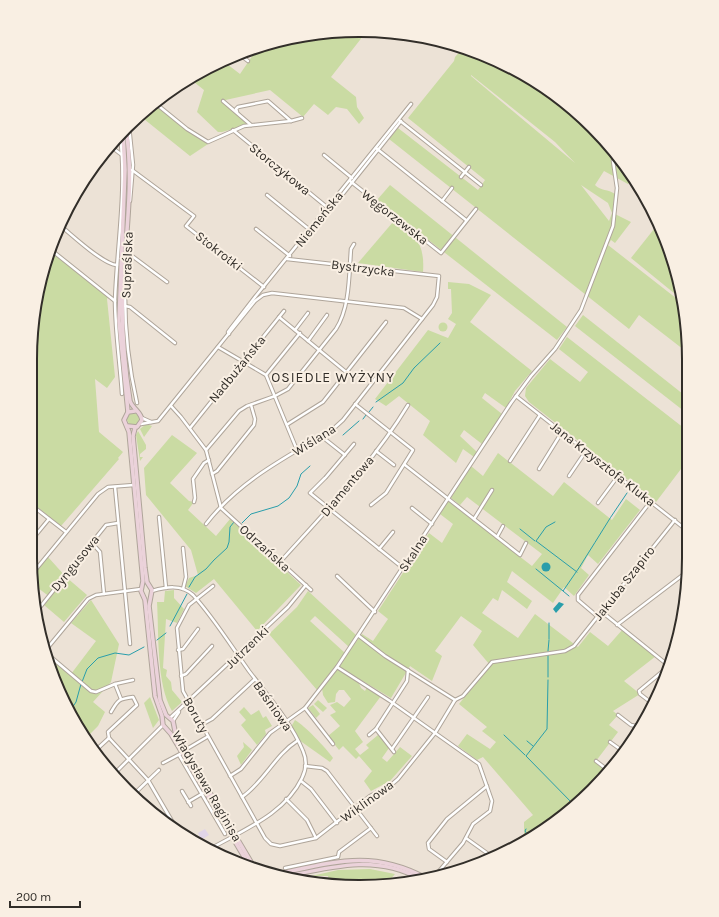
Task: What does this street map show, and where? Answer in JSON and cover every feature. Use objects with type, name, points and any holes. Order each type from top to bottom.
[{"type":"main road","points":[[124,139],[126,170],[119,321],[128,412],[124,420],[128,426],[135,428],[141,424],[142,418],[139,413],[135,411],[130,396],[123,321],[123,285],[129,170],[127,136]]},
{"type":"main road","points":[[128,412],[135,411]]},
{"type":"main road","name":"Władysława Raginisa","points":[[128,426],[143,581],[142,591],[145,600],[154,692],[164,726],[184,751],[246,859]]},
{"type":"main road","name":"Władysława Raginisa","points":[[135,428],[133,432],[134,449],[145,568],[150,589],[149,606],[158,689],[163,709],[171,721],[204,793],[223,819]]},
{"type":"main road","points":[[146,585],[150,589],[147,596],[142,591],[146,585]]},
{"type":"main road","points":[[164,726],[171,721]]},
{"type":"main road","points":[[164,726],[171,721]]},
{"type":"main road","name":"Władysława Raginisa","points":[[233,836],[249,860]]},
{"type":"main road","points":[[291,873],[338,861],[363,860],[398,866],[418,875]]},
{"type":"main road","points":[[292,873],[345,865],[364,864],[388,866],[405,871],[413,875]]},
{"type":"street","points":[[245,58],[248,61]]},
{"type":"street","points":[[223,101],[251,125]]},
{"type":"street","points":[[237,112],[236,109],[238,107],[268,101],[291,121]]},
{"type":"street","name":"Niemeńska","points":[[229,334],[228,332],[231,328],[328,208],[351,182],[352,178],[377,149],[411,104]]},
{"type":"street","points":[[160,107],[203,140],[210,142],[233,130],[251,125],[291,121],[302,118]]},
{"type":"street","points":[[400,120],[481,185]]},
{"type":"street","name":"Storczykowa","points":[[233,130],[328,208]]},
{"type":"street","name":"Supraślska","points":[[129,133],[132,170],[125,306],[129,357],[137,403]]},
{"type":"street","name":"Supraślska","points":[[121,143],[122,155],[115,300],[122,394]]},
{"type":"street","points":[[338,200],[377,149],[466,220],[476,209]]},
{"type":"street","points":[[115,150],[122,155]]},
{"type":"street","points":[[324,155],[352,178]]},
{"type":"street","name":"Skalna","points":[[230,776],[241,768],[266,737],[305,708],[337,667],[375,612],[516,396],[530,376],[555,349],[576,320],[596,275],[613,226],[617,188],[614,162]]},
{"type":"street","points":[[461,177],[469,167]]},
{"type":"street","name":"Stokrotki","points":[[132,170],[194,216],[186,226],[264,287]]},
{"type":"street","name":"Węgorzewska","points":[[351,182],[441,253],[466,220]]},
{"type":"street","points":[[442,201],[452,188]]},
{"type":"street","points":[[267,195],[310,230]]},
{"type":"street","points":[[65,229],[104,260],[112,265],[117,265]]},
{"type":"street","points":[[256,229],[290,256]]},
{"type":"street","points":[[206,450],[239,411],[250,404],[275,396],[293,384],[339,325],[346,302],[351,250],[354,244]]},
{"type":"street","points":[[55,253],[115,300]]},
{"type":"street","points":[[128,253],[166,282]]},
{"type":"street","name":"Bystrzycka","points":[[287,259],[439,276]]},
{"type":"street","name":"Wiślana","points":[[220,506],[255,476],[336,426],[436,301],[439,276]]},
{"type":"street","name":"Niemeńska","points":[[154,423],[158,421],[171,406],[256,300],[265,294],[404,308],[422,319]]},
{"type":"street","points":[[125,306],[130,307],[175,343]]},
{"type":"street","name":"Nadbużańska","points":[[190,428],[284,311]]},
{"type":"street","points":[[295,330],[308,313]]},
{"type":"street","points":[[308,340],[327,315]]},
{"type":"street","points":[[279,317],[346,372]]},
{"type":"street","points":[[288,424],[323,402],[386,322]]},
{"type":"street","points":[[266,375],[300,334]]},
{"type":"street","points":[[218,347],[266,375],[288,424],[297,450]]},
{"type":"street","name":"Jana Krzysztofa Kluka","points":[[516,396],[682,526]]},
{"type":"street","points":[[212,474],[217,471],[254,425],[255,418],[250,404]]},
{"type":"street","points":[[355,404],[412,449],[413,452],[386,493],[371,506]]},
{"type":"street","name":"Diamentowa","points":[[280,562],[329,509],[391,432],[408,405]]},
{"type":"street","points":[[171,406],[206,450],[209,460],[220,506],[206,524]]},
{"type":"street","points":[[510,461],[540,415]]},
{"type":"street","points":[[142,418],[154,423]]},
{"type":"street","points":[[141,424],[154,423]]},
{"type":"street","points":[[539,469],[562,432]]},
{"type":"street","points":[[321,436],[345,455]]},
{"type":"street","points":[[354,444],[310,493],[403,568]]},
{"type":"street","points":[[376,451],[394,465]]},
{"type":"street","points":[[569,476],[586,451]]},
{"type":"street","points":[[194,502],[196,498],[193,479],[204,463],[209,460]]},
{"type":"street","points":[[405,465],[520,555],[526,543]]},
{"type":"street","points":[[598,503],[618,476]]},
{"type":"street","points":[[37,567],[98,494],[105,489],[134,485]]},
{"type":"street","points":[[115,487],[130,644]]},
{"type":"street","points":[[474,519],[492,490]]},
{"type":"street","points":[[598,617],[578,600],[578,595],[650,501]]},
{"type":"street","name":"Odrzańska","points":[[220,506],[311,590]]},
{"type":"street","points":[[412,508],[432,524]]},
{"type":"street","points":[[37,510],[66,532]]},
{"type":"street","points":[[159,517],[166,588]]},
{"type":"street","points":[[37,534],[49,519]]},
{"type":"street","name":"Jakuba Szapiro","points":[[455,700],[463,696],[492,662],[565,651],[574,646],[674,520]]},
{"type":"street","name":"Dyngusowa","points":[[41,606],[106,525],[118,523]]},
{"type":"street","points":[[497,537],[503,526]]},
{"type":"street","points":[[379,549],[393,532]]},
{"type":"street","points":[[92,543],[100,552],[104,594]]},
{"type":"street","points":[[150,589],[183,589],[186,577],[183,548]]},
{"type":"street","points":[[337,576],[375,612]]},
{"type":"street","points":[[617,625],[681,576]]},
{"type":"street","name":"Jutrzenki","points":[[171,721],[188,702],[288,607],[306,585]]},
{"type":"street","name":"Boruty","points":[[213,586],[196,598],[189,606],[179,623],[177,632],[182,692],[257,823]]},
{"type":"street","name":"Baśniowa","points":[[183,589],[190,592],[196,598],[286,723],[303,751],[305,766]]},
{"type":"street","points":[[49,646],[85,601],[92,596],[142,591]]},
{"type":"street","points":[[602,612],[664,662]]},
{"type":"street","points":[[178,650],[183,649],[198,629]]},
{"type":"street","points":[[359,636],[372,647],[455,700]]},
{"type":"street","points":[[181,676],[186,674],[212,646]]},
{"type":"street","points":[[53,658],[91,691],[96,692],[115,684],[133,680]]},
{"type":"street","points":[[337,667],[436,733],[479,764],[487,786],[492,807],[488,813],[470,828],[466,838],[440,870]]},
{"type":"street","points":[[369,735],[376,729],[407,680],[408,669]]},
{"type":"street","points":[[649,701],[640,694],[640,689],[660,673]]},
{"type":"street","points":[[201,726],[212,719],[255,679]]},
{"type":"street","points":[[115,684],[121,699]]},
{"type":"street","points":[[111,712],[118,700],[133,697],[137,705],[108,732],[109,738],[148,780],[171,819]]},
{"type":"street","points":[[376,729],[393,751],[428,697]]},
{"type":"street","name":"Wiklinowa","points":[[257,823],[268,842],[275,846],[316,838],[370,796],[394,783],[436,733],[455,700]]},
{"type":"street","points":[[305,708],[333,744]]},
{"type":"street","points":[[618,714],[631,725],[635,726]]},
{"type":"street","points":[[117,771],[164,726]]},
{"type":"street","points":[[162,763],[179,755],[207,737]]},
{"type":"street","points":[[99,747],[109,738]]},
{"type":"street","points":[[242,796],[256,786],[283,751],[297,741]]},
{"type":"street","points":[[610,742],[619,749]]},
{"type":"street","points":[[179,755],[204,793],[225,834]]},
{"type":"street","points":[[596,761],[604,767]]},
{"type":"street","points":[[215,846],[272,814],[300,781],[305,766],[322,768],[327,771],[377,836]]},
{"type":"street","points":[[137,791],[159,770]]},
{"type":"street","points":[[300,781],[311,789],[337,823]]},
{"type":"street","points":[[447,862],[430,849],[428,844],[447,819],[487,786]]},
{"type":"street","points":[[182,791],[191,806]]},
{"type":"street","points":[[188,802],[204,793]]},
{"type":"street","points":[[286,799],[307,820],[316,838]]},
{"type":"street","name":"Wiklinowa","points":[[290,872],[338,857],[339,852],[371,828]]},
{"type":"street","points":[[466,838],[487,853]]},
{"type":"shaded area","points":[[205,829],[209,835],[202,839],[198,833]]},
{"type":"green space","points":[[362,37],[331,77],[356,97],[357,107],[364,118],[359,124],[347,109],[336,107],[328,115],[314,104],[303,117],[270,90],[221,101],[251,124],[218,132],[197,112],[204,90],[194,82],[228,65],[240,74],[253,55],[256,54],[297,43],[338,38]]},
{"type":"green space","points":[[459,53],[463,54],[502,70],[539,91],[588,131],[615,163],[630,182],[628,184],[604,171],[595,185],[615,194],[613,213],[631,222],[615,243],[611,240],[608,245],[676,298],[681,348],[639,315],[629,329],[389,139],[398,128],[478,190],[485,180],[408,118],[454,61]],"holes":[[[471,75],[555,142],[575,163]],[[581,185],[608,203],[612,213],[609,221]]]},
{"type":"green space","points":[[159,107],[208,144],[190,156],[144,119]]},
{"type":"green space","points":[[390,185],[567,327],[557,340],[377,200]]},
{"type":"green space","points":[[393,222],[408,231],[417,241],[422,254],[423,272],[358,263]]},
{"type":"green space","points":[[654,229],[665,256],[675,294],[631,258]]},
{"type":"green space","points":[[55,254],[108,297],[115,377],[107,388],[95,379],[99,432],[123,452],[118,458],[119,459],[61,526],[37,507],[38,338],[43,297]]},
{"type":"green space","points":[[448,282],[469,284],[491,295],[470,322],[532,371],[515,391],[506,408],[485,393],[482,398],[502,414],[482,444],[464,430],[460,436],[477,452],[474,457],[463,449],[456,463],[423,435],[430,421],[399,396],[386,406],[375,399],[428,330],[448,338],[456,324],[448,319],[452,313],[451,289],[448,289]]},
{"type":"green space","points":[[583,315],[682,393],[682,410],[575,326]]},
{"type":"green space","points":[[441,323],[445,323],[447,327],[445,331],[441,331],[439,329],[439,325]]},
{"type":"green space","points":[[567,337],[682,427],[682,468],[656,502],[529,402],[525,396],[526,388],[550,359],[580,382],[588,372],[559,349]]},
{"type":"green space","points":[[133,413],[137,415],[139,419],[137,423],[133,425],[129,423],[127,419],[129,415]]},
{"type":"green space","points":[[146,424],[152,426],[144,437],[140,429]]},
{"type":"green space","points":[[138,431],[146,445],[146,449],[140,454],[140,457],[143,457],[140,461],[136,435]]},
{"type":"green space","points":[[172,435],[197,453],[170,483],[189,501],[194,502],[188,510],[216,536],[230,519],[301,585],[257,631],[214,579],[196,593],[185,586],[189,578],[198,575],[191,550],[146,495],[144,468]]},
{"type":"green space","points":[[498,453],[553,496],[564,482],[612,520],[626,499],[640,510],[598,564],[588,555],[581,568],[589,575],[574,596],[564,587],[553,603],[512,571],[507,582],[532,601],[527,609],[502,590],[498,601],[493,598],[482,613],[518,638],[535,614],[578,647],[590,632],[608,646],[623,629],[656,656],[624,681],[640,694],[613,711],[618,715],[609,725],[618,732],[596,761],[604,767],[588,786],[572,800],[539,826],[524,835],[524,822],[533,815],[483,757],[477,760],[458,746],[467,734],[490,749],[496,742],[482,731],[487,727],[459,704],[490,665],[473,645],[482,631],[461,616],[435,651],[442,656],[432,681],[410,666],[391,698],[361,680],[358,681],[361,688],[365,691],[367,687],[381,696],[355,731],[363,742],[355,749],[360,755],[369,748],[366,745],[378,735],[389,748],[382,758],[387,762],[400,747],[412,756],[390,781],[371,791],[364,781],[372,771],[359,756],[356,759],[343,746],[339,750],[328,736],[340,726],[330,715],[336,712],[330,705],[337,702],[344,707],[351,699],[344,690],[339,690],[336,694],[335,702],[328,703],[323,695],[322,688],[362,634],[373,641],[388,619],[378,611],[429,533],[442,543],[453,524],[440,514],[448,501],[532,566],[542,554],[467,497],[460,505],[451,498],[471,466],[483,476]]},
{"type":"green space","points":[[48,557],[66,577],[87,595],[64,622],[44,605],[50,597],[39,589],[38,569]]},
{"type":"green space","points":[[174,590],[174,598],[184,609],[177,623],[166,619],[163,668],[167,670],[166,676],[171,682],[172,690],[182,702],[172,711],[163,687],[161,673],[158,643],[157,602],[164,602],[165,591]]},
{"type":"green space","points":[[308,591],[356,635],[349,647],[315,616],[310,621],[345,653],[317,690],[269,634],[297,607]]},
{"type":"green space","points":[[91,600],[119,644],[111,682],[93,702],[105,712],[98,726],[89,735],[70,700],[54,662],[56,661],[71,674],[96,641],[71,623]]},
{"type":"green space","points":[[150,697],[159,720],[153,728],[144,703]]},
{"type":"green space","points":[[318,700],[327,708],[323,712],[314,704]]},
{"type":"green space","points":[[313,705],[320,714],[316,718],[308,708]]},
{"type":"green space","points":[[244,707],[251,715],[259,710],[263,718],[266,716],[272,726],[265,730],[266,734],[257,745],[241,725],[246,720],[239,712]]},
{"type":"green space","points":[[295,720],[330,754],[333,758],[330,762],[299,740],[291,727]]},
{"type":"green space","points":[[243,742],[252,750],[241,765],[237,756],[244,747]]},
{"type":"green space","points":[[370,869],[395,874],[391,878],[360,880],[328,878],[328,876],[311,876],[338,870]]},
{"type":"water","points":[[544,563],[548,563],[550,567],[548,571],[544,571],[542,569],[542,565]]},
{"type":"water","points":[[559,602],[564,604],[556,613],[553,609]]},
{"type":"waterway","points":[[376,402],[403,383],[414,368],[440,343]]},
{"type":"waterway","points":[[369,412],[373,407]]},
{"type":"waterway","points":[[363,419],[366,415]]},
{"type":"waterway","points":[[343,435],[359,421]]},
{"type":"waterway","points":[[242,523],[251,514],[278,506],[289,498],[297,486],[301,474],[310,466]]},
{"type":"waterway","points":[[569,596],[563,591],[627,493]]},
{"type":"waterway","points":[[189,587],[195,577],[206,569],[227,548],[230,527],[234,522]]},
{"type":"waterway","points":[[555,522],[546,527],[536,541],[577,572]]},
{"type":"waterway","points":[[520,529],[535,541]]},
{"type":"waterway","points":[[536,569],[563,591]]},
{"type":"waterway","points":[[170,626],[187,594]]},
{"type":"waterway","points":[[549,623],[549,639]]},
{"type":"waterway","points":[[157,640],[166,633]]},
{"type":"waterway","points":[[548,651],[549,640]]},
{"type":"waterway","points":[[82,682],[87,669],[98,658],[115,653],[129,655],[144,647]]},
{"type":"waterway","points":[[548,654],[548,677]]},
{"type":"waterway","points":[[548,680],[547,729],[526,756],[570,801]]},
{"type":"waterway","points":[[73,706],[76,702],[81,684]]},
{"type":"waterway","points":[[504,735],[525,755]]},
{"type":"waterway","points":[[527,741],[533,746]]},
{"type":"waterway","points":[[526,829],[525,831],[527,834]]},
{"type":"district","name":"OSIEDLE WYŻYNY","points":[[333,377]]}]
